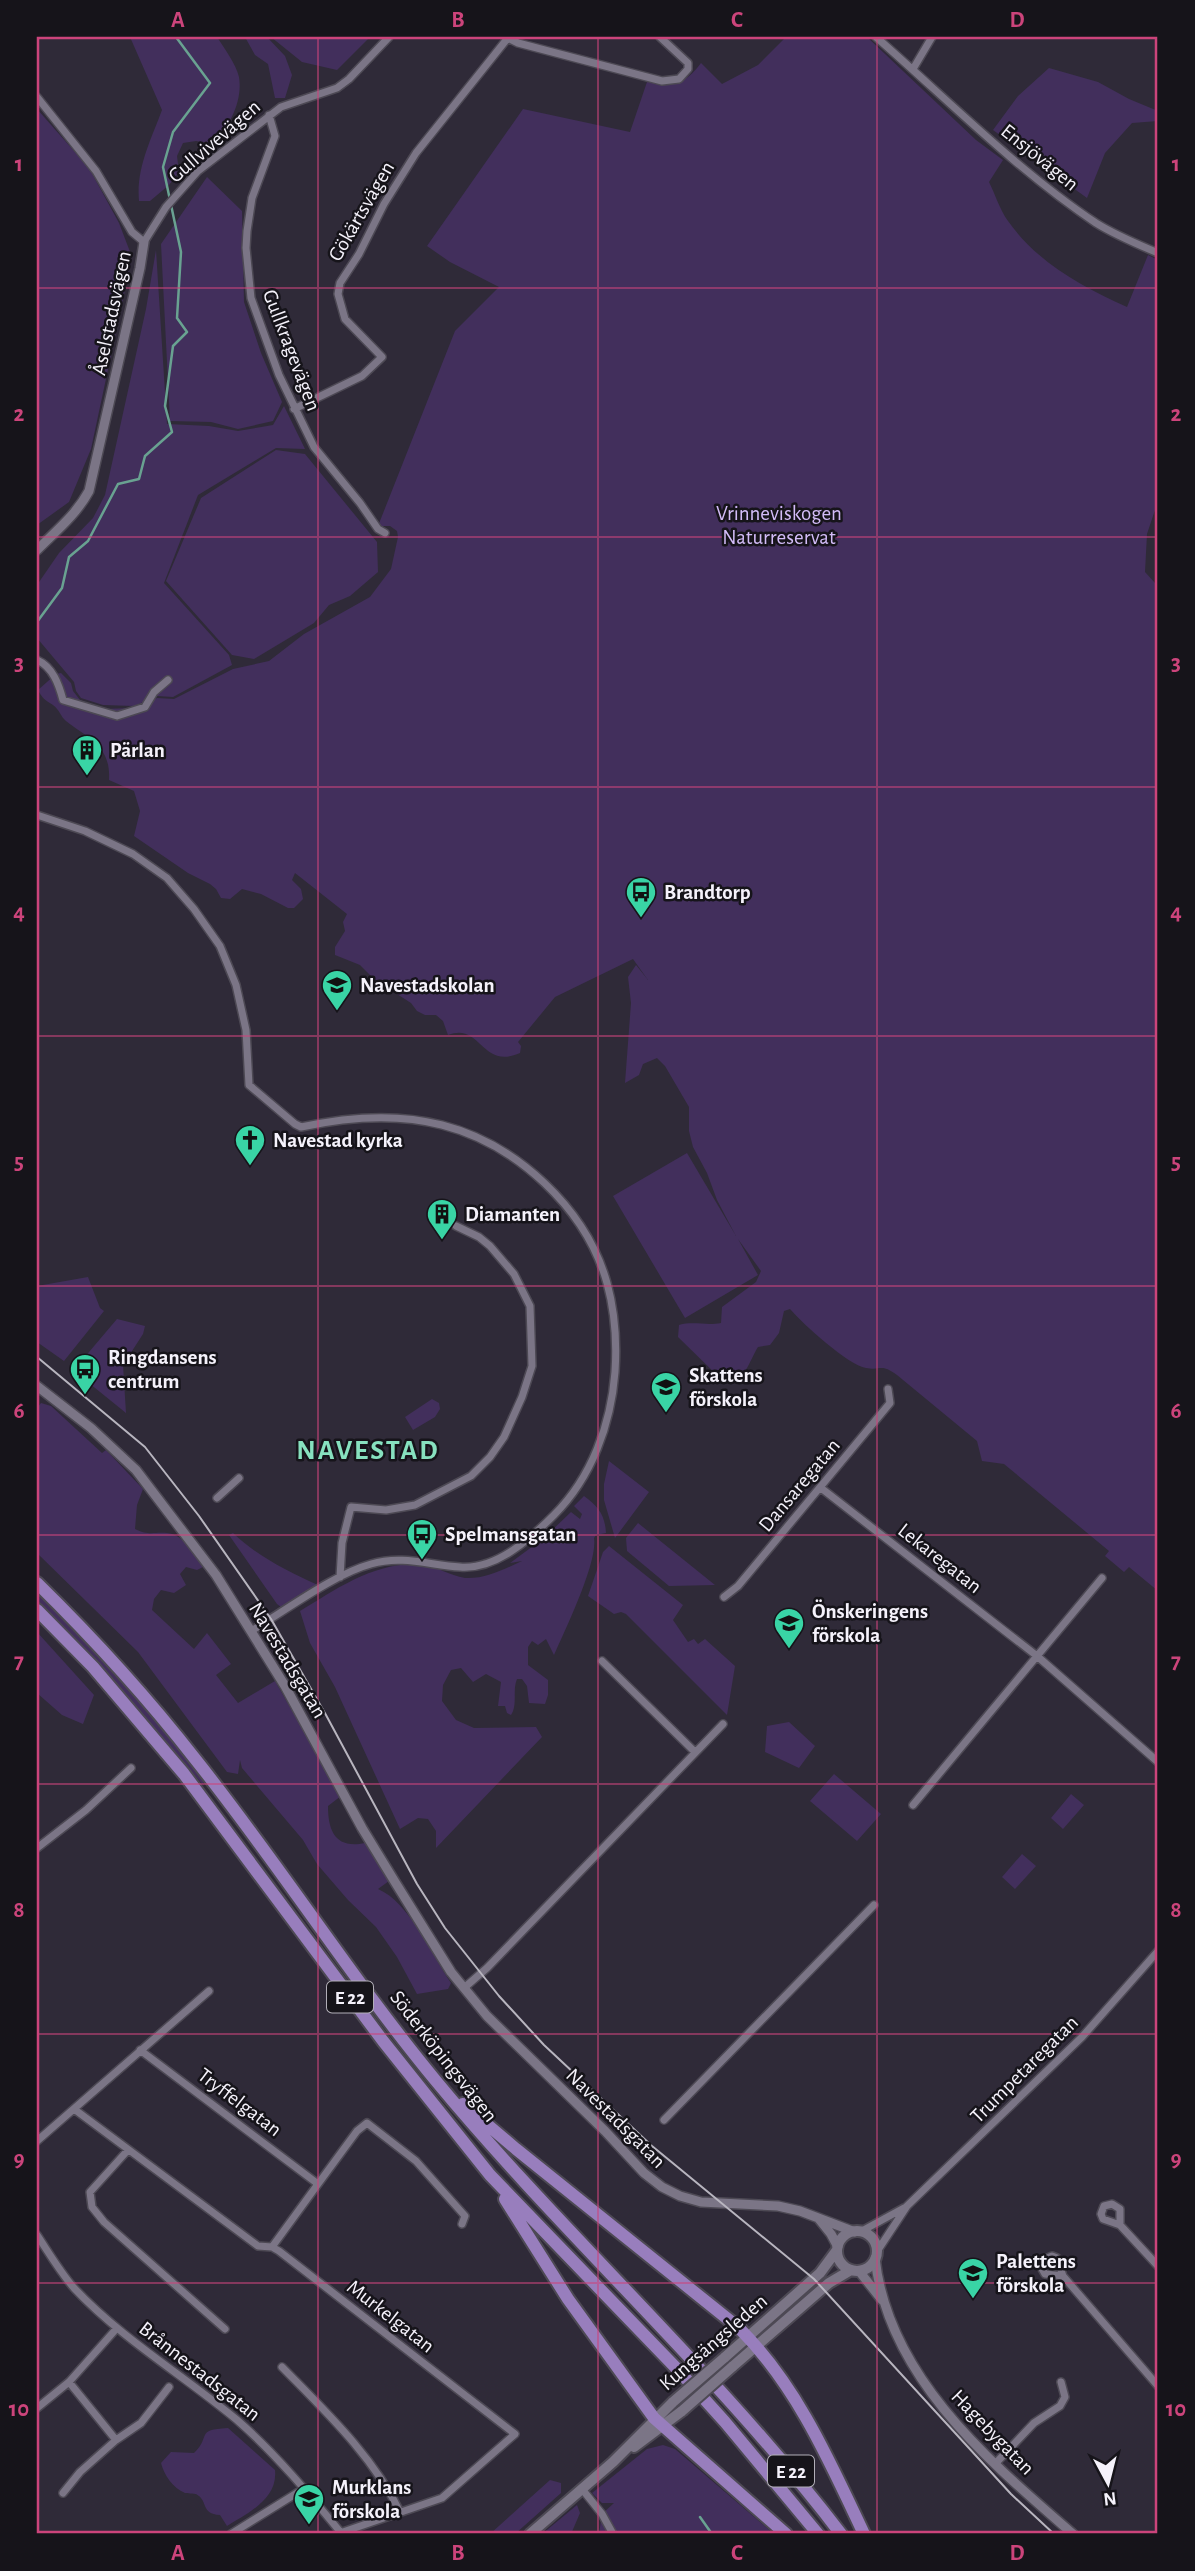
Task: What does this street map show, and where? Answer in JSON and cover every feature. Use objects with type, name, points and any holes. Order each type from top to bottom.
[{"type":"highway","name":"Söderköpingsvägen","points":[[37,1583],[98,1644],[198,1761],[433,2077],[522,2182],[730,2400],[841,2534]]},
{"type":"highway","name":"Söderköpingsvägen","points":[[37,1610],[93,1667],[184,1774],[390,2051],[490,2175],[725,2421],[818,2534]]},
{"type":"highway","points":[[433,2077],[516,2150],[648,2254],[752,2342],[797,2401],[864,2534]]},
{"type":"highway","points":[[490,2175],[568,2299],[658,2423],[786,2534]]},
{"type":"main road","points":[[858,2232],[874,2242],[876,2256],[867,2268],[855,2271],[842,2264],[837,2248],[845,2235],[858,2232]]},
{"type":"main road","name":"Kungsängsleden","points":[[658,2423],[682,2411],[732,2367],[752,2342],[820,2273],[837,2248]]},
{"type":"main road","name":"Kungsängsleden","points":[[530,2534],[658,2423],[673,2402],[724,2358],[752,2342],[829,2283],[855,2271]]},
{"type":"street","name":"Gullvivevägen","points":[[144,242],[166,207],[198,171],[269,115],[296,100],[337,88],[388,37]]},
{"type":"street","points":[[506,38],[589,64],[662,81],[679,79],[688,69],[688,63],[660,37]]},
{"type":"street","name":"Ensjövägen","points":[[876,37],[985,135],[1072,205],[1116,234],[1158,253]]},
{"type":"street","points":[[913,68],[932,37]]},
{"type":"street","name":"Gökärtsvägen","points":[[294,409],[362,376],[382,357],[345,319],[338,295],[340,284],[416,153],[506,38]]},
{"type":"street","name":"Åselstadsvägen","points":[[37,97],[96,171],[132,232],[144,242],[89,491],[68,521],[37,550]]},
{"type":"street","name":"Gullkragevägen","points":[[269,115],[275,136],[252,198],[246,240],[251,298],[269,350],[294,409],[314,447],[378,529],[385,533]]},
{"type":"street","points":[[37,660],[44,664],[58,682],[63,701],[117,716],[135,712],[145,706],[154,692],[168,680]]},
{"type":"street","points":[[37,815],[112,842],[154,867],[181,892],[220,946],[236,985],[247,1039],[249,1085],[301,1127],[361,1117],[414,1119],[460,1130],[499,1149],[542,1182],[571,1211],[593,1249],[607,1282],[615,1326],[613,1390],[609,1414],[598,1448],[566,1501],[531,1537],[507,1554],[477,1567],[410,1560],[369,1564],[340,1577],[251,1631]]},
{"type":"street","points":[[340,1577],[342,1543],[351,1507],[386,1510],[415,1505],[471,1476],[490,1457],[504,1437],[528,1379],[533,1356],[530,1306],[520,1283],[490,1246],[479,1237],[456,1226]]},
{"type":"street","name":"Navestadsgatan","points":[[37,1385],[83,1422],[135,1470],[216,1575],[251,1631],[362,1828],[464,1988],[486,2015],[606,2131],[644,2173],[662,2187],[701,2202],[779,2206],[858,2232]]},
{"type":"street","name":"Dansaregatan","points":[[724,1597],[738,1586],[890,1403],[888,1389]]},
{"type":"street","points":[[217,1498],[239,1478]]},
{"type":"street","name":"Lekaregatan","points":[[821,1488],[1037,1656],[1158,1762]]},
{"type":"street","points":[[913,1805],[1102,1578]]},
{"type":"street","points":[[602,1661],[695,1752]]},
{"type":"street","points":[[464,1988],[487,1968],[723,1724]]},
{"type":"street","points":[[37,1848],[86,1810],[131,1768]]},
{"type":"street","name":"Navestadsgatan","points":[[664,2120],[874,1905]]},
{"type":"street","name":"Trumpetaregatan","points":[[876,2256],[907,2206],[1082,2037],[1158,1951]]},
{"type":"street","points":[[37,2141],[209,1991]]},
{"type":"street","name":"Tryffelgatan","points":[[140,2050],[318,2184]]},
{"type":"street","name":"Murkelgatan","points":[[74,2109],[258,2246],[272,2247],[515,2434],[442,2498],[341,2533]]},
{"type":"street","points":[[272,2247],[357,2131],[367,2123],[416,2161],[466,2216],[462,2224]]},
{"type":"street","points":[[128,2150],[90,2192],[92,2207],[147,2262],[225,2329]]},
{"type":"street","name":"Trumpetaregatan","points":[[858,2232],[907,2206]]},
{"type":"street","points":[[818,2218],[831,2234],[837,2248]]},
{"type":"street","points":[[1120,2224],[1158,2266]]},
{"type":"street","name":"Brånnestadsgatan","points":[[37,2235],[73,2287],[117,2328],[237,2420],[268,2448],[341,2533]]},
{"type":"street","name":"Hagebygatan","points":[[876,2256],[885,2304],[902,2343],[926,2385],[956,2424],[995,2464],[1073,2534]]},
{"type":"street","name":"Hagebygatan","points":[[855,2271],[885,2304]]},
{"type":"street","points":[[1063,2276],[1158,2386]]},
{"type":"street","points":[[37,2408],[69,2382],[117,2328]]},
{"type":"street","points":[[282,2367],[359,2450],[389,2488],[400,2512]]},
{"type":"street","points":[[69,2382],[116,2440]]},
{"type":"street","points":[[995,2464],[1034,2423],[1060,2406],[1065,2397],[1061,2382]]},
{"type":"street","points":[[63,2493],[80,2472],[116,2440],[141,2423],[169,2387]]},
{"type":"street","points":[[231,2534],[305,2488]]},
{"type":"street","points":[[582,2489],[602,2514],[613,2534]]},
{"type":"green space","points":[[130,37],[217,37],[239,77],[237,104],[220,137],[214,144],[196,141],[183,143],[177,156],[179,172],[169,185],[150,201],[139,201],[140,177],[145,154],[162,110]]},
{"type":"green space","points":[[245,37],[267,37],[285,56],[292,75],[285,98],[275,98],[268,64],[255,55]]},
{"type":"green space","points":[[271,37],[370,37],[337,70],[302,62]]},
{"type":"green space","name":"Vrinneviskogen Naturreservat","points":[[786,37],[867,37],[976,140],[1003,160],[989,182],[1005,217],[1033,249],[1077,282],[1127,307],[1148,255],[1158,260],[1158,501],[1147,534],[1145,572],[1158,584],[1158,1591],[1129,1567],[1124,1572],[1105,1556],[1109,1551],[1004,1464],[982,1461],[977,1441],[897,1375],[884,1368],[866,1368],[848,1360],[790,1309],[784,1311],[779,1333],[770,1345],[758,1347],[741,1376],[730,1381],[723,1381],[678,1337],[679,1325],[721,1323],[722,1307],[756,1282],[761,1271],[738,1239],[758,1275],[685,1318],[613,1196],[687,1153],[736,1236],[693,1147],[689,1131],[689,1107],[665,1066],[657,1058],[643,1064],[639,1075],[625,1083],[631,1003],[628,977],[636,965],[648,980],[633,959],[555,997],[518,1042],[521,1046],[520,1053],[507,1057],[497,1056],[468,1035],[448,1035],[443,1021],[436,1015],[425,1015],[417,1011],[411,1003],[375,980],[360,965],[335,955],[335,947],[345,931],[343,922],[347,914],[295,873],[292,880],[301,889],[303,899],[294,908],[242,889],[230,899],[221,898],[210,884],[188,873],[134,836],[140,811],[134,791],[109,780],[106,759],[97,744],[66,721],[38,690],[56,674],[61,673],[71,683],[80,700],[102,709],[134,708],[157,698],[174,699],[233,669],[269,661],[304,634],[370,597],[391,569],[398,537],[397,531],[390,526],[378,526],[455,331],[499,287],[450,262],[427,246],[523,109],[630,132],[647,82],[683,80],[701,63],[722,84],[758,65]]},
{"type":"green space","points":[[1049,68],[1098,82],[1158,111],[1158,121],[1132,123],[1105,153],[1087,198],[993,130],[1018,96]]},
{"type":"green space","points":[[37,109],[89,168],[119,223],[132,257],[91,449],[69,502],[37,525]]},
{"type":"green space","points":[[207,177],[242,211],[244,302],[261,353],[282,402],[273,421],[238,429],[211,422],[170,421],[161,244]]},
{"type":"green space","points":[[156,250],[167,424],[209,426],[238,431],[273,425],[284,406],[305,449],[276,448],[198,495],[164,583],[229,655],[232,665],[173,697],[157,696],[134,706],[103,705],[81,698],[74,682],[37,638],[37,585],[59,553],[93,518],[105,495],[146,309]]},
{"type":"green space","points":[[276,450],[305,454],[377,542],[378,572],[350,596],[329,605],[314,623],[254,659],[232,655],[166,581],[201,498]]},
{"type":"green space","points":[[88,1277],[100,1308],[104,1311],[64,1361],[37,1342],[37,1286]]},
{"type":"green space","points":[[117,1319],[145,1326],[143,1334],[123,1365],[126,1413],[79,1375],[78,1365]]},
{"type":"green space","points":[[432,1399],[439,1403],[440,1409],[435,1417],[413,1430],[405,1417]]},
{"type":"green space","points":[[41,1403],[51,1406],[102,1453],[106,1450],[143,1489],[137,1505],[135,1529],[148,1533],[173,1534],[192,1551],[203,1567],[197,1570],[186,1567],[180,1574],[186,1585],[174,1593],[161,1590],[154,1599],[152,1610],[194,1649],[207,1633],[231,1664],[216,1675],[238,1703],[275,1681],[341,1796],[328,1806],[332,1831],[341,1841],[365,1843],[389,1881],[378,1889],[400,1905],[410,1917],[451,1983],[448,1989],[417,1994],[397,1957],[376,1927],[317,1864],[303,1840],[242,1768],[240,1760],[238,1774],[227,1772],[138,1652],[37,1553],[37,1408]]},
{"type":"green space","points":[[609,1461],[649,1492],[615,1538],[604,1500]]},
{"type":"green space","points":[[584,1496],[600,1512],[606,1533],[594,1538],[594,1549],[586,1579],[554,1655],[546,1639],[538,1645],[532,1641],[528,1647],[528,1665],[548,1680],[545,1704],[529,1703],[527,1686],[522,1679],[517,1679],[511,1715],[507,1713],[505,1706],[498,1706],[501,1682],[486,1674],[473,1682],[461,1668],[451,1670],[443,1685],[442,1701],[456,1720],[474,1728],[536,1727],[542,1737],[436,1848],[436,1831],[428,1819],[418,1818],[400,1829],[335,1687],[310,1643],[300,1611],[356,1578],[386,1567],[419,1564],[465,1578],[480,1577],[502,1570],[522,1561],[510,1563],[544,1538],[571,1512],[580,1519],[582,1514],[574,1506]]},
{"type":"green space","points":[[638,1523],[715,1585],[669,1586],[627,1551],[626,1538]]},
{"type":"green space","points":[[233,1533],[273,1562],[318,1585],[281,1607],[229,1535]]},
{"type":"green space","points":[[609,1546],[683,1605],[673,1620],[688,1642],[694,1639],[698,1644],[705,1639],[735,1666],[727,1715],[626,1614],[614,1614],[588,1596],[603,1552]]},
{"type":"green space","points":[[37,1593],[144,1708],[184,1756],[204,1786],[108,1675],[37,1602]]},
{"type":"green space","points":[[37,1632],[94,1695],[83,1724],[62,1715],[37,1693]]},
{"type":"green space","points":[[789,1722],[815,1746],[799,1768],[765,1752],[767,1726]]},
{"type":"green space","points":[[834,1774],[881,1814],[857,1841],[810,1801]]},
{"type":"green space","points":[[1071,1794],[1084,1805],[1063,1829],[1051,1818]]},
{"type":"green space","points":[[1022,1854],[1036,1866],[1015,1889],[1002,1877]]},
{"type":"green space","points":[[228,2428],[275,2470],[275,2480],[267,2497],[260,2504],[227,2526],[220,2515],[207,2510],[200,2497],[185,2493],[173,2484],[161,2463],[171,2452],[194,2453],[207,2432]]},
{"type":"green space","points":[[663,2445],[675,2449],[774,2534],[599,2534],[602,2514],[614,2503],[602,2503],[592,2493],[647,2449]]},
{"type":"green space","points":[[550,2480],[561,2483],[561,2493],[515,2534],[490,2534]]},
{"type":"green space","points":[[577,2505],[580,2513],[571,2534],[542,2534]]},
{"type":"waterway","points":[[37,622],[62,588],[69,557],[88,541],[118,484],[139,479],[145,456],[172,432],[165,406],[173,346],[187,332],[177,318],[181,252],[163,167],[173,132],[210,83],[176,37]]},
{"type":"waterway","points":[[700,2517],[712,2534]]},
{"type":"tram line","points":[[37,1357],[145,1447],[199,1516],[271,1619],[417,1884],[445,1928],[499,1996],[544,2045],[652,2146],[814,2279],[1011,2494],[1054,2534]]},
{"type":"place","name":"Pärlan","points":[[87,777]]},
{"type":"place","name":"Brandtorp","points":[[641,919]]},
{"type":"place","name":"Navestadskolan","points":[[337,1012]]},
{"type":"place","name":"Navestad kyrka","points":[[250,1167]]},
{"type":"place","name":"Diamanten","points":[[442,1241]]},
{"type":"place","name":"Ringdansens centrum","points":[[85,1396]]},
{"type":"place","name":"Skattens förskola","points":[[666,1414]]},
{"type":"place","name":"Spelmansgatan","points":[[422,1561]]},
{"type":"place","name":"Önskeringens förskola","points":[[789,1650]]},
{"type":"place","name":"Palettens förskola","points":[[973,2300]]},
{"type":"place","name":"Murklans förskola","points":[[309,2526]]},
{"type":"district","name":"NAVESTAD","points":[[368,1449]]}]
